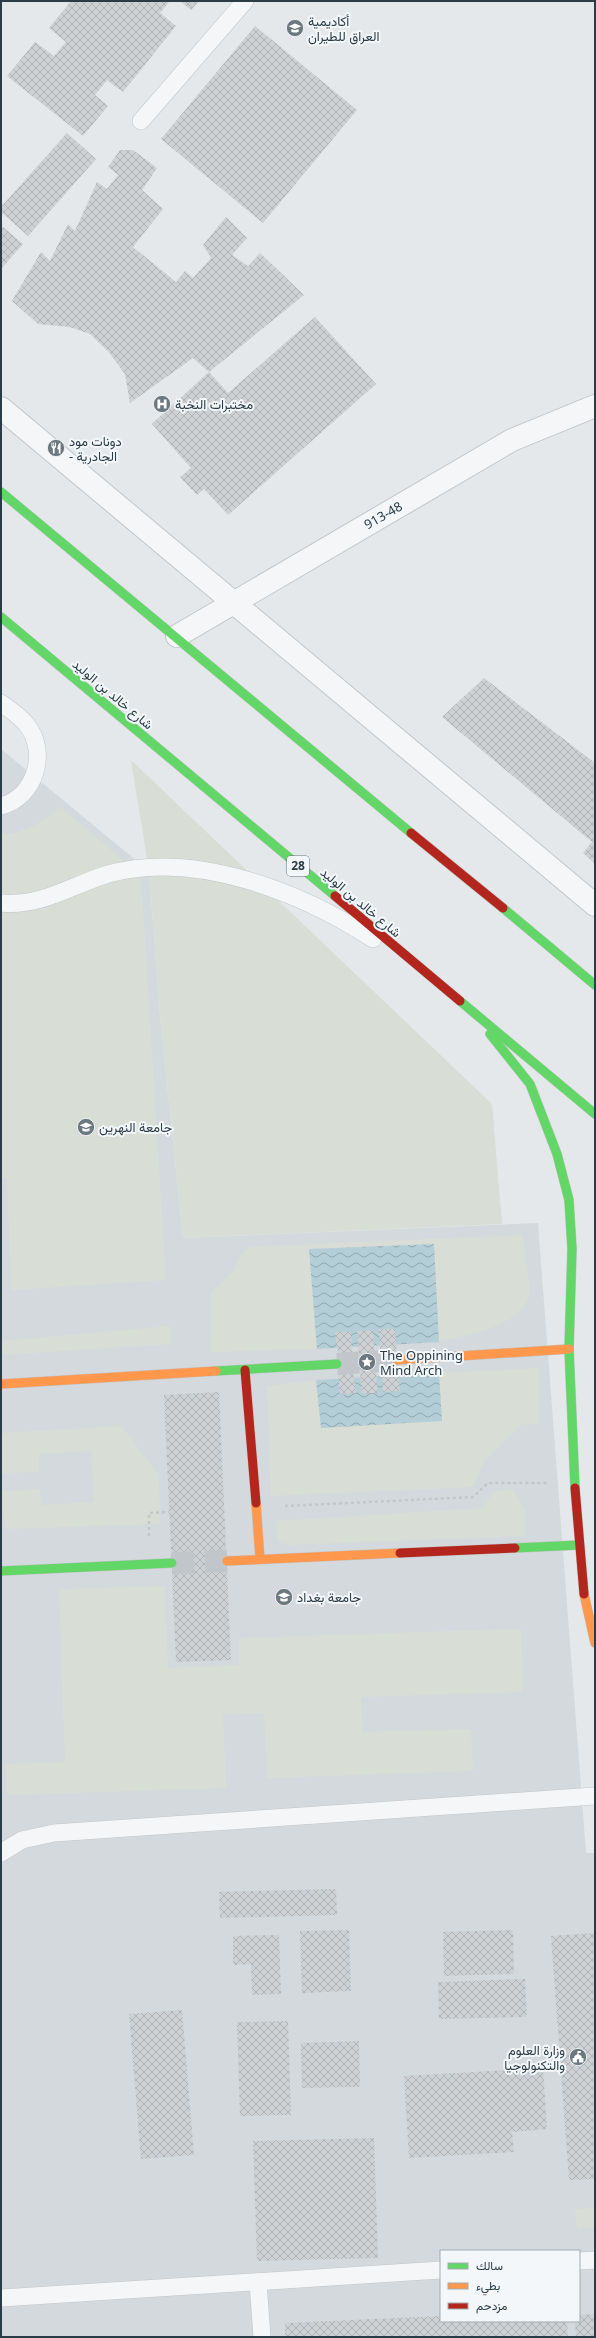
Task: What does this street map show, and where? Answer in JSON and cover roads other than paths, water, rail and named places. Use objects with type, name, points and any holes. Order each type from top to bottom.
[{"type":"street","name":"913-48","points":[[177,636],[232,602],[512,440],[595,406]]},
{"type":"street","points":[[1,408],[595,905]]},
{"type":"street","points":[[1,492],[177,636],[595,985]]},
{"type":"street","name":"شارع خالد بن الوليد","points":[[1,617],[595,1114]]},
{"type":"street","points":[[455,997],[498,1042],[530,1084],[557,1154],[569,1200],[572,1249],[569,1349],[574,1481],[582,1585],[595,1642]]},
{"type":"street","points":[[397,1360],[569,1349]]},
{"type":"street","points":[[1,1384],[337,1364]]},
{"type":"street","points":[[245,1370],[260,1559]]},
{"type":"street","points":[[227,1561],[579,1545]]},
{"type":"street","points":[[1,1571],[172,1563]]},
{"type":"lane","points":[[141,121],[245,1]]},
{"type":"lane","points":[[1,703],[26,724],[36,740],[38,759],[33,777],[24,793],[9,804],[1,806]]},
{"type":"lane","points":[[1,903],[11,904],[47,898],[108,874],[131,871],[178,867],[225,874],[286,893],[348,923],[425,972]]},
{"type":"lane","points":[[1,1853],[22,1840],[54,1833],[595,1796]]},
{"type":"lane","points":[[580,2261],[595,2260]]},
{"type":"lane","points":[[1,2294],[1,2298],[440,2270]]},
{"type":"lane","points":[[258,2282],[262,2337]]},
{"type":"water","points":[[434,1244],[439,1342],[317,1349],[309,1249]]},
{"type":"water","points":[[439,1373],[442,1421],[321,1428],[316,1380]]},
{"type":"tunnel","points":[[337,1364],[397,1360]]},
{"type":"tunnel","points":[[172,1563],[227,1561]]},
{"type":"place","name":"أكاديمية العراق للطيران","points":[[295,28]]},
{"type":"place","name":"مختبرات النخبة","points":[[162,404]]},
{"type":"place","name":"دونات مود - الجادرية","points":[[56,448]]},
{"type":"place","name":"جامعة النهرين","points":[[86,1127]]},
{"type":"place","name":"The Oppining Mind Arch","points":[[367,1362]]},
{"type":"place","name":"جامعة بغداد","points":[[284,1597]]},
{"type":"place","name":"وزارة العلوم والتكنولوجيا","points":[[578,2057]]}]
